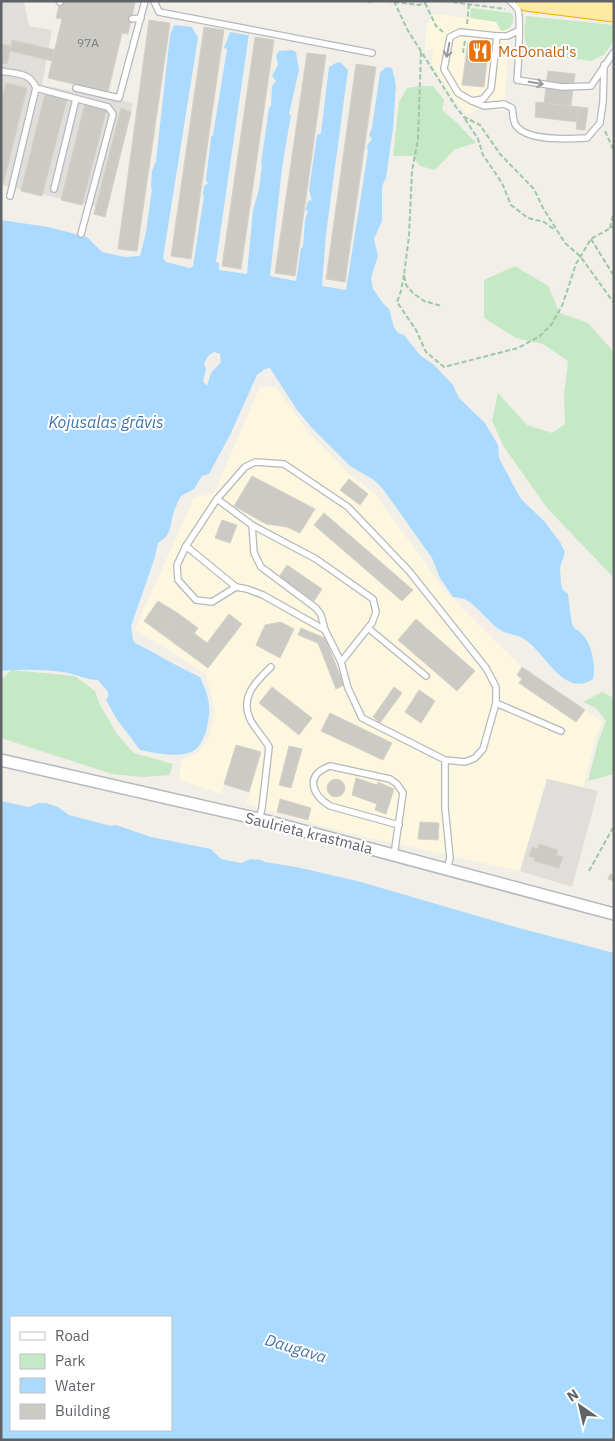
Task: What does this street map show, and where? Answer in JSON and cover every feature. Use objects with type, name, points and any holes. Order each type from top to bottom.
[{"type":"highway","points":[[526,1],[614,12]]},
{"type":"street","name":"Saulrieta krastmala","points":[[1,760],[259,820],[614,914]]},
{"type":"lane","points":[[76,88],[119,98],[145,1]]},
{"type":"lane","points":[[154,1],[159,12],[372,53]]},
{"type":"lane","points":[[510,1],[519,10],[520,17],[517,80],[562,87],[591,86],[614,52]]},
{"type":"lane","points":[[132,19],[141,18]]},
{"type":"lane","points":[[518,31],[507,36],[460,32],[450,38],[444,69],[458,93],[484,106],[504,104],[512,108],[515,124],[525,133],[555,139],[587,138],[600,123],[603,102],[604,65]]},
{"type":"lane","points":[[472,101],[483,99],[491,90],[497,36]]},
{"type":"lane","points":[[1,71],[28,76],[33,80],[36,88],[10,196]]},
{"type":"lane","points":[[36,88],[108,107],[113,114],[80,234]]},
{"type":"lane","points":[[54,189],[76,99]]},
{"type":"lane","points":[[236,587],[212,602],[196,600],[178,580],[177,565],[186,546],[217,499],[244,467],[255,462],[284,464],[348,507],[409,571],[486,668],[496,687],[496,703],[482,749],[475,758],[464,762],[445,760],[362,718],[348,688],[341,662],[325,630],[321,615],[316,608],[261,567],[254,552],[252,525]]},
{"type":"lane","points":[[217,499],[252,525],[316,559],[373,599],[376,612],[368,628],[341,662]]},
{"type":"lane","points":[[186,546],[236,587],[263,595],[325,630]]},
{"type":"lane","points":[[368,628],[426,676]]},
{"type":"lane","points":[[259,820],[269,747],[251,722],[246,709],[249,694],[257,680],[271,667]]},
{"type":"lane","points":[[496,703],[561,731]]},
{"type":"lane","points":[[445,760],[445,808],[450,858],[446,869]]},
{"type":"lane","points":[[394,855],[399,825],[403,793],[397,784],[390,779],[330,766],[322,769],[316,775],[313,783],[315,792],[320,799],[330,806],[399,825]]},
{"type":"path","points":[[366,1],[372,3],[373,1]]},
{"type":"path","points":[[387,1],[419,5],[426,2],[436,26],[450,38]]},
{"type":"path","points":[[394,2],[421,52],[478,139],[483,155],[502,183],[511,205],[524,215],[544,222],[556,232]]},
{"type":"path","points":[[421,52],[418,140],[412,171],[409,236],[404,275],[397,302],[416,330],[426,352],[444,368],[518,348],[540,336],[550,325],[562,306],[580,256],[591,240],[614,226]]},
{"type":"path","points":[[464,117],[480,126],[500,154],[534,189],[556,232],[565,244],[580,256],[614,303]]},
{"type":"path","points":[[600,123],[614,151]]},
{"type":"path","points":[[610,228],[614,211]]},
{"type":"path","points":[[591,240],[614,276]]},
{"type":"path","points":[[404,275],[406,285],[413,293],[424,301],[442,306]]},
{"type":"path","points":[[589,870],[614,826]]},
{"type":"shaded area","points":[[1,1],[24,1],[29,26],[52,30],[42,85],[133,103],[107,209],[1,185]]},
{"type":"shaded area","points":[[433,14],[497,21],[502,32],[509,28],[504,110],[480,109],[467,115],[459,103],[455,101],[432,64],[433,48],[425,52],[426,28]]},
{"type":"shaded area","points":[[260,387],[276,387],[308,432],[350,475],[375,494],[447,593],[522,667],[603,722],[596,736],[583,787],[547,779],[520,871],[343,832],[247,804],[249,792],[224,784],[221,794],[179,780],[181,760],[198,753],[209,738],[215,710],[206,674],[135,629],[194,498],[214,493]]},
{"type":"shaded area","points":[[547,779],[598,791],[572,887],[520,871]]},
{"type":"green space","points":[[471,8],[512,13],[512,25],[508,29],[501,31],[496,22],[470,18]]},
{"type":"green space","points":[[526,16],[614,25],[614,40],[603,55],[591,61],[534,54],[525,41]]},
{"type":"green space","points":[[433,86],[444,100],[442,110],[476,143],[455,149],[435,170],[420,166],[413,156],[393,156],[399,102],[407,88]]},
{"type":"green space","points":[[515,266],[548,286],[560,313],[588,323],[612,350],[614,357],[614,578],[548,509],[504,447],[492,421],[498,393],[527,425],[552,433],[565,424],[564,395],[568,361],[543,344],[516,338],[484,318],[484,280]]},
{"type":"green space","points":[[11,670],[75,676],[95,691],[99,703],[117,734],[134,753],[173,764],[169,775],[144,777],[112,774],[1,738],[1,680]]},
{"type":"green space","points":[[602,692],[614,698],[614,774],[588,781],[598,742],[606,721],[596,708],[583,702]]},
{"type":"water","name":"Kojusalas grāvis","points":[[174,25],[192,27],[198,38],[163,258],[166,262],[190,268],[193,266],[204,186],[208,183],[206,180],[211,137],[213,135],[227,49],[224,48],[230,32],[249,34],[216,262],[219,263],[219,270],[247,274],[253,210],[259,189],[261,163],[269,108],[271,106],[272,86],[276,81],[272,76],[278,65],[276,56],[279,51],[292,50],[296,52],[299,70],[289,114],[291,115],[282,168],[270,276],[296,281],[308,211],[305,210],[309,200],[312,201],[309,190],[317,135],[321,133],[329,67],[340,62],[348,70],[326,234],[322,286],[346,290],[368,151],[367,146],[372,139],[369,135],[372,128],[380,73],[386,67],[392,68],[396,85],[393,129],[386,178],[382,186],[382,221],[374,239],[378,256],[371,278],[373,289],[389,309],[394,327],[398,333],[404,335],[420,355],[434,365],[453,385],[459,398],[485,423],[498,445],[499,458],[522,500],[544,521],[560,542],[565,552],[560,567],[561,584],[563,590],[568,594],[573,626],[585,638],[591,649],[593,679],[583,683],[574,683],[565,679],[527,641],[502,631],[469,602],[453,597],[440,578],[432,558],[383,489],[374,480],[350,466],[312,428],[297,410],[270,368],[257,375],[230,435],[209,474],[202,476],[194,489],[181,496],[174,510],[168,534],[158,543],[131,626],[135,643],[200,677],[209,705],[207,729],[201,744],[196,749],[185,754],[159,754],[140,750],[116,718],[106,700],[108,692],[98,680],[52,671],[1,671],[1,220],[48,227],[87,237],[102,252],[125,257],[140,256],[146,232],[152,189],[152,171],[156,161],[170,35]],"holes":[[[214,352],[220,354],[221,362],[211,373],[207,386],[203,381],[206,369],[204,363],[209,355]]]},
{"type":"water","name":"Daugava","points":[[1,801],[29,807],[38,803],[46,803],[58,807],[69,815],[111,826],[116,825],[151,837],[211,849],[221,859],[241,863],[251,859],[261,860],[361,882],[519,928],[614,953],[614,1440],[1,1440]]},
{"type":"building","points":[[60,1],[126,1],[135,3],[128,34],[122,33],[108,92],[48,78],[62,19],[56,18]]},
{"type":"building","points":[[149,20],[170,23],[137,251],[118,249]]},
{"type":"building","points":[[204,27],[224,30],[191,259],[171,256]]},
{"type":"building","points":[[255,37],[274,40],[241,269],[222,266]]},
{"type":"building","points":[[12,40],[55,50],[52,61],[10,51]]},
{"type":"building","points":[[468,42],[489,44],[484,87],[462,85]]},
{"type":"building","points":[[1,44],[11,46],[7,64],[1,63]]},
{"type":"building","points":[[307,53],[326,55],[295,276],[275,273]]},
{"type":"building","points":[[356,64],[376,67],[345,282],[326,279]]},
{"type":"building","points":[[548,71],[575,74],[571,106],[544,103]]},
{"type":"building","points":[[6,83],[27,88],[3,185],[1,185],[1,101]]},
{"type":"building","points":[[45,94],[67,99],[42,196],[21,191]]},
{"type":"building","points":[[536,102],[579,107],[577,122],[535,117]]},
{"type":"building","points":[[85,103],[107,108],[82,205],[61,200]]},
{"type":"building","points":[[579,107],[588,108],[585,130],[576,129]]},
{"type":"building","points":[[121,108],[131,112],[105,217],[94,214]]},
{"type":"building","points":[[252,476],[315,509],[300,533],[287,527],[266,524],[234,506]]},
{"type":"building","points":[[349,479],[368,494],[360,505],[340,490]]},
{"type":"building","points":[[324,513],[413,590],[402,601],[314,525]]},
{"type":"building","points":[[222,520],[237,525],[230,543],[215,538]]},
{"type":"building","points":[[287,565],[322,589],[314,601],[279,577]]},
{"type":"building","points":[[158,601],[179,614],[163,635],[144,621]]},
{"type":"building","points":[[179,614],[198,628],[194,633],[207,643],[229,614],[242,624],[208,668],[163,635]]},
{"type":"building","points":[[416,619],[475,671],[457,691],[398,640]]},
{"type":"building","points":[[281,622],[294,629],[280,658],[256,645],[265,625]]},
{"type":"building","points":[[301,628],[325,638],[344,685],[336,689],[318,643],[298,635]]},
{"type":"building","points":[[522,667],[585,710],[576,722],[519,683],[522,679],[517,675]]},
{"type":"building","points":[[272,687],[312,718],[299,735],[259,703]]},
{"type":"building","points":[[394,687],[402,693],[380,723],[373,717]]},
{"type":"building","points":[[419,690],[435,701],[421,723],[405,712]]},
{"type":"building","points":[[330,713],[392,743],[383,760],[321,731]]},
{"type":"building","points":[[236,745],[261,752],[249,792],[224,784]]},
{"type":"building","points":[[289,746],[302,749],[291,788],[279,785]]},
{"type":"building","points":[[356,778],[377,785],[378,782],[394,789],[386,814],[375,810],[377,804],[352,795]]},
{"type":"building","points":[[336,779],[342,782],[345,788],[342,794],[336,797],[330,794],[327,788],[330,782]]},
{"type":"building","points":[[280,799],[311,808],[308,820],[277,812]]},
{"type":"building","points":[[420,822],[439,823],[438,840],[418,839]]},
{"type":"building","points":[[539,844],[558,850],[556,855],[563,857],[559,868],[534,861],[535,858],[529,856],[532,847],[538,849]]},
{"type":"building","points":[[610,874],[614,875],[614,881],[608,879]]},
{"type":"place","name":"McDonald's","points":[[480,51]]}]
